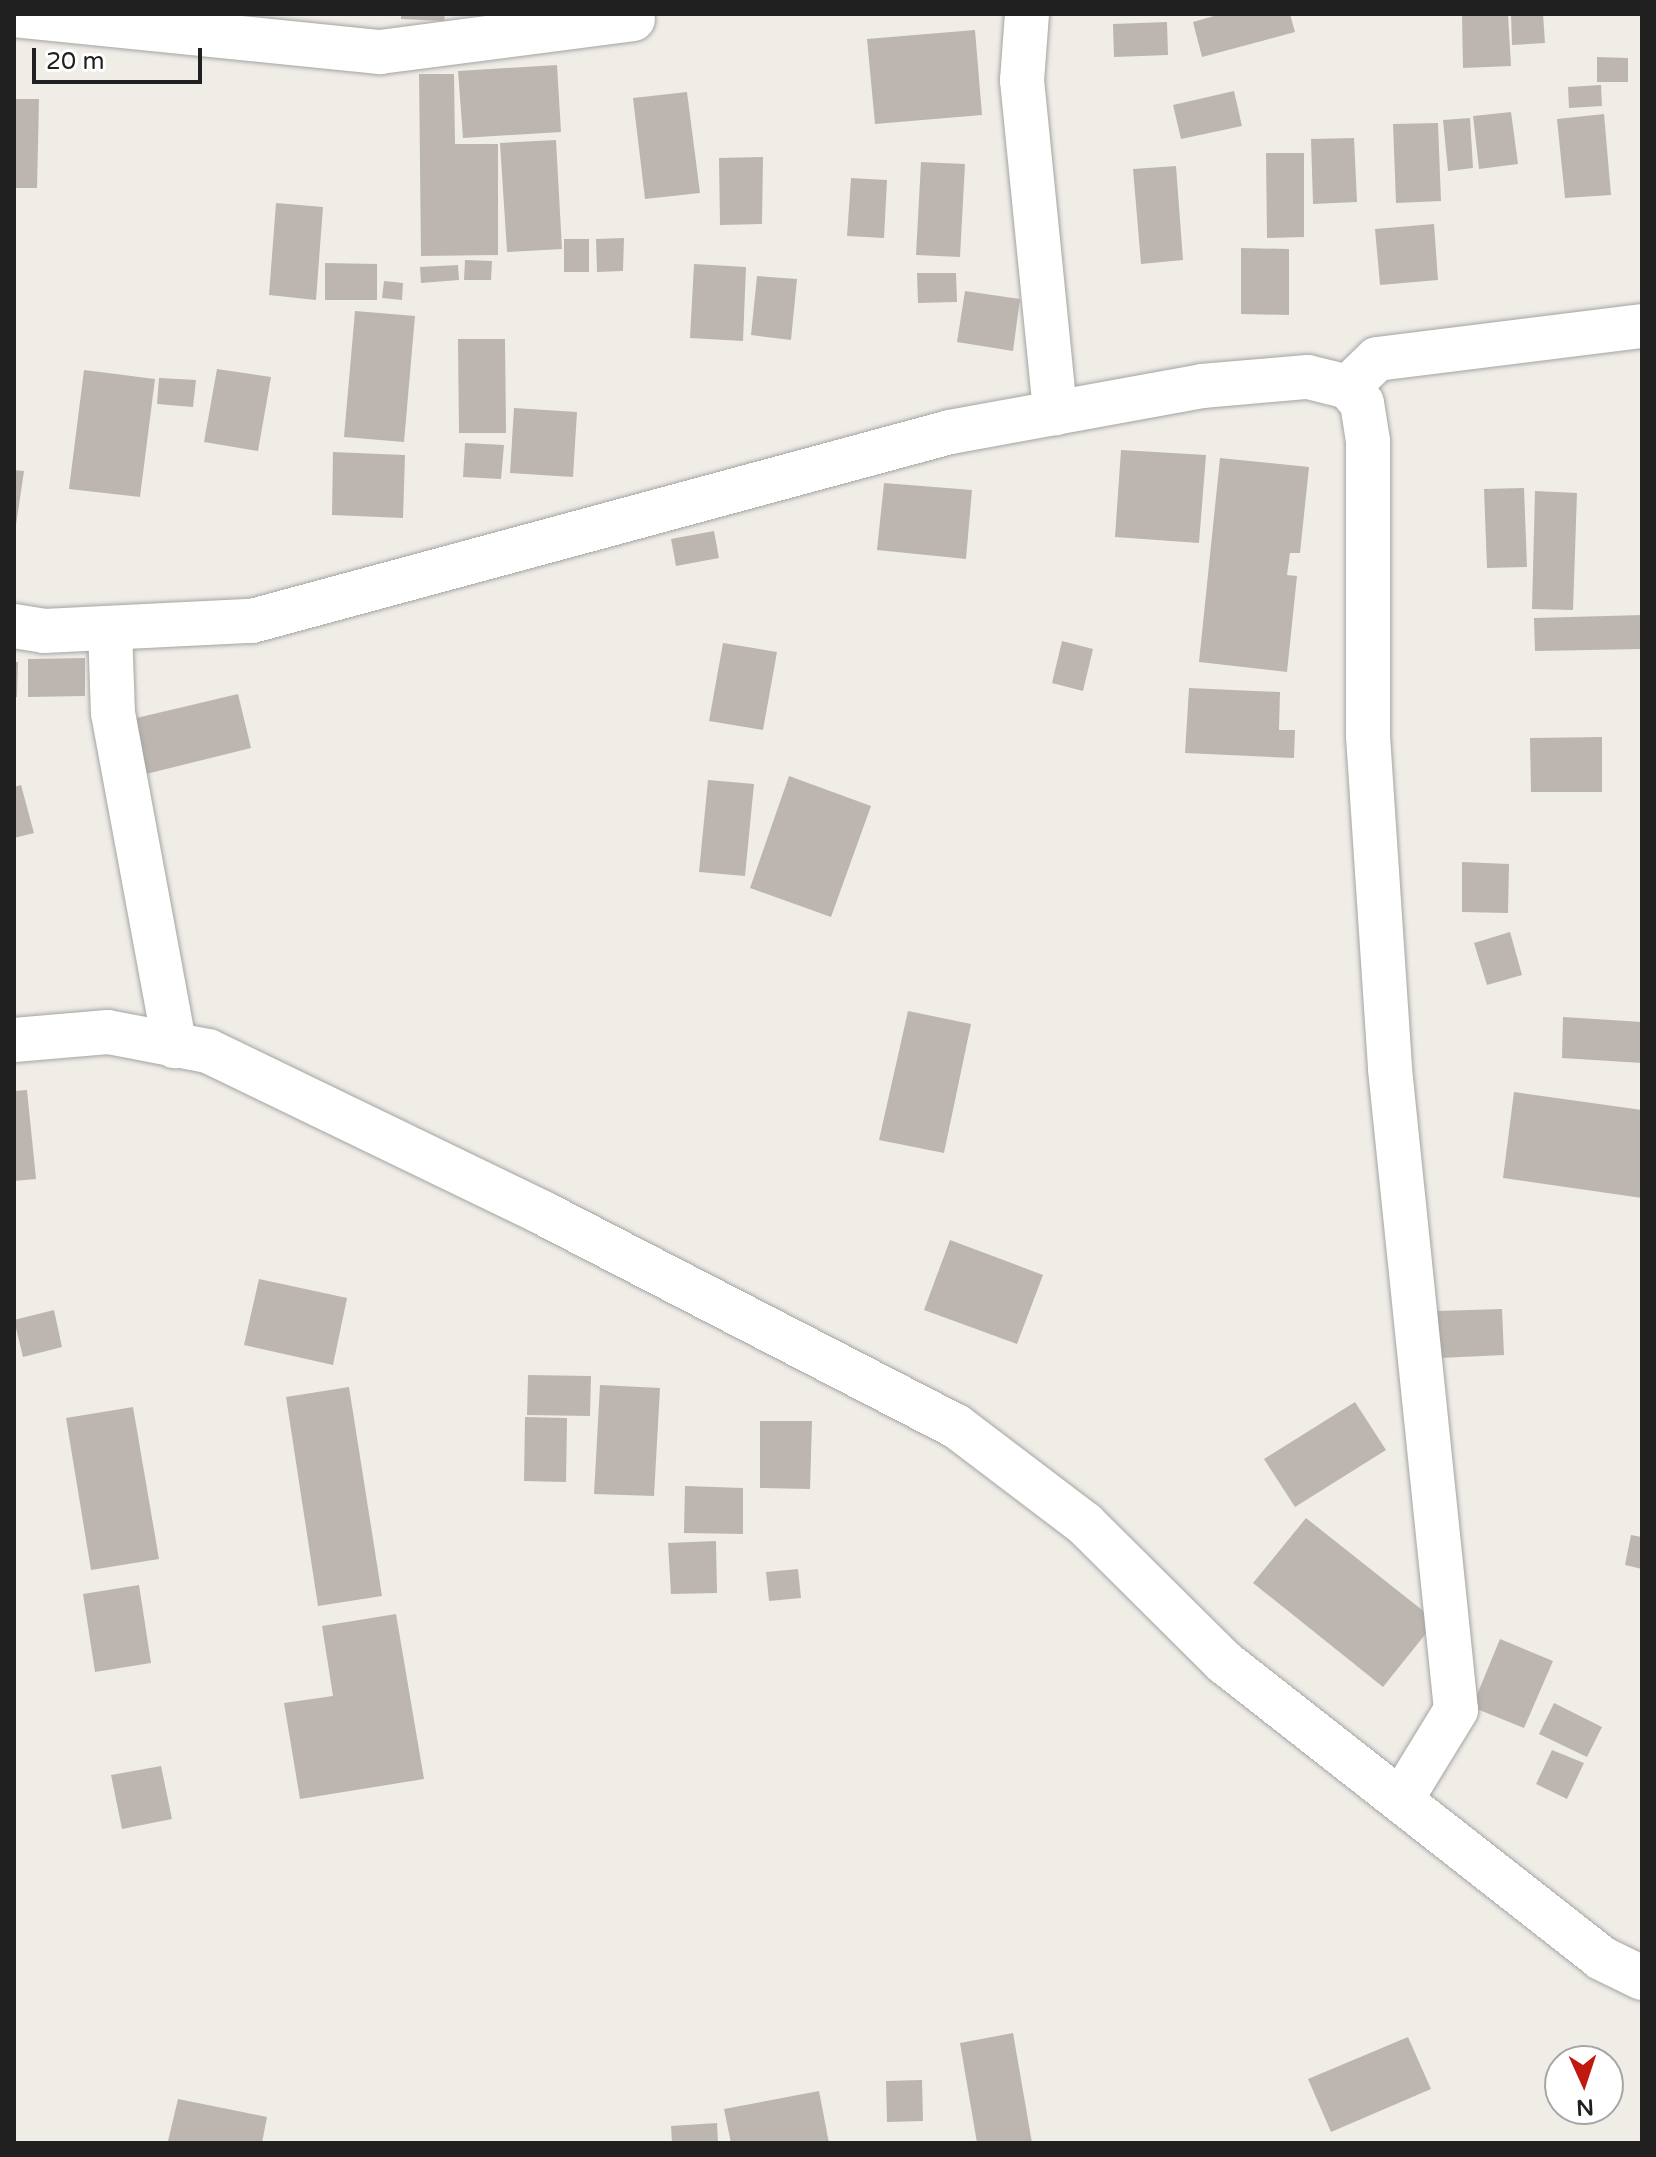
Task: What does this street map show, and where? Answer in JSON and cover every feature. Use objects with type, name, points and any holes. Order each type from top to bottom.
[{"type":"street","points":[[1027,14],[1022,80],[1055,413]]},
{"type":"street","points":[[14,15],[380,52],[633,19]]},
{"type":"street","points":[[1348,387],[1377,359],[1642,326]]},
{"type":"street","points":[[14,626],[44,631],[252,621],[647,510],[950,432],[1202,386],[1308,377],[1348,387],[1362,403],[1368,441],[1368,736],[1390,1069],[1456,1710],[1402,1798]]},
{"type":"street","points":[[110,628],[113,713],[175,1046]]},
{"type":"street","points":[[14,1040],[108,1032],[208,1051],[539,1211],[956,1426],[1085,1524],[1224,1662],[1402,1798],[1601,1958],[1642,1978]]},
{"type":"building","points":[[401,14],[445,14],[444,21],[401,19]]},
{"type":"building","points":[[1221,14],[1290,14],[1295,32],[1202,57],[1193,22]]},
{"type":"building","points":[[1462,14],[1508,14],[1511,66],[1463,68]]},
{"type":"building","points":[[1511,14],[1543,14],[1545,43],[1512,45]]},
{"type":"building","points":[[1167,22],[1168,55],[1114,57],[1113,24]]},
{"type":"building","points":[[975,30],[982,115],[875,124],[867,39]]},
{"type":"building","points":[[1597,57],[1628,58],[1628,82],[1597,82]]},
{"type":"building","points":[[557,65],[561,132],[463,138],[458,71]]},
{"type":"building","points":[[419,74],[454,74],[455,144],[498,144],[498,255],[421,256]]},
{"type":"building","points":[[1601,85],[1602,106],[1569,108],[1568,87]]},
{"type":"building","points":[[1234,91],[1242,126],[1181,139],[1173,105]]},
{"type":"building","points":[[687,92],[700,193],[645,199],[633,98]]},
{"type":"building","points":[[14,99],[39,99],[37,188],[14,188]]},
{"type":"building","points":[[1511,112],[1518,164],[1479,169],[1473,116]]},
{"type":"building","points":[[1604,114],[1611,195],[1565,198],[1557,119]]},
{"type":"building","points":[[1470,118],[1473,168],[1448,171],[1443,120]]},
{"type":"building","points":[[1438,123],[1441,201],[1396,203],[1393,124]]},
{"type":"building","points":[[1354,138],[1357,202],[1313,204],[1311,139]]},
{"type":"building","points":[[556,140],[562,249],[507,252],[500,143]]},
{"type":"building","points":[[1266,153],[1304,153],[1304,237],[1267,238]]},
{"type":"building","points":[[763,157],[762,224],[720,225],[719,158]]},
{"type":"building","points":[[921,162],[965,164],[960,257],[916,255]]},
{"type":"building","points":[[1176,166],[1183,260],[1141,264],[1133,169]]},
{"type":"building","points":[[851,178],[887,180],[884,238],[847,236]]},
{"type":"building","points":[[276,203],[323,207],[316,300],[269,295]]},
{"type":"building","points":[[1434,224],[1438,280],[1380,285],[1375,229]]},
{"type":"building","points":[[624,238],[623,271],[597,272],[596,239]]},
{"type":"building","points":[[564,239],[589,239],[589,272],[564,272]]},
{"type":"building","points":[[1241,248],[1289,249],[1289,315],[1241,314]]},
{"type":"building","points":[[465,260],[492,261],[491,280],[464,280]]},
{"type":"building","points":[[325,263],[377,264],[377,300],[325,300]]},
{"type":"building","points":[[694,264],[746,267],[743,341],[690,338]]},
{"type":"building","points":[[458,265],[459,280],[421,283],[420,267]]},
{"type":"building","points":[[917,273],[956,273],[957,302],[918,303]]},
{"type":"building","points":[[757,276],[797,279],[791,340],[751,335]]},
{"type":"building","points":[[384,281],[403,283],[402,300],[382,298]]},
{"type":"building","points":[[965,291],[1020,299],[1013,351],[957,342]]},
{"type":"building","points":[[355,311],[415,316],[404,442],[344,437]]},
{"type":"building","points":[[458,339],[505,339],[506,433],[459,433]]},
{"type":"building","points":[[217,369],[271,377],[258,451],[204,442]]},
{"type":"building","points":[[84,370],[155,379],[140,497],[69,489]]},
{"type":"building","points":[[159,378],[196,380],[193,407],[157,404]]},
{"type":"building","points":[[514,408],[577,412],[573,477],[510,473]]},
{"type":"building","points":[[465,443],[504,445],[501,479],[463,477]]},
{"type":"building","points":[[1121,450],[1206,455],[1199,543],[1115,537]]},
{"type":"building","points":[[333,452],[405,455],[403,518],[332,515]]},
{"type":"building","points":[[1220,458],[1309,467],[1300,553],[1290,553],[1287,575],[1297,576],[1287,672],[1199,662]]},
{"type":"building","points":[[14,470],[24,471],[16,525],[14,525]]},
{"type":"building","points":[[884,483],[972,490],[966,559],[877,550]]},
{"type":"building","points":[[1524,488],[1527,567],[1487,568],[1484,489]]},
{"type":"building","points":[[1535,491],[1577,493],[1573,610],[1532,609]]},
{"type":"building","points":[[714,531],[719,558],[676,566],[671,539]]},
{"type":"building","points":[[1642,615],[1642,649],[1535,651],[1534,618]]},
{"type":"building","points":[[1062,641],[1093,649],[1083,691],[1052,683]]},
{"type":"building","points":[[723,643],[777,652],[763,730],[709,721]]},
{"type":"building","points":[[85,658],[85,696],[28,697],[28,659]]},
{"type":"building","points":[[14,662],[18,662],[17,697],[14,697]]},
{"type":"building","points":[[1189,688],[1280,692],[1279,730],[1295,730],[1294,758],[1185,753]]},
{"type":"building","points":[[238,694],[251,748],[142,775],[128,720]]},
{"type":"building","points":[[1602,737],[1602,792],[1531,792],[1530,738]]},
{"type":"building","points":[[789,776],[871,806],[831,917],[750,888]]},
{"type":"building","points":[[708,780],[754,784],[745,876],[699,872]]},
{"type":"building","points":[[21,785],[34,833],[14,838],[14,787]]},
{"type":"building","points":[[1462,862],[1509,864],[1508,913],[1462,912]]},
{"type":"building","points":[[1510,932],[1522,975],[1487,985],[1474,943]]},
{"type":"building","points":[[908,1011],[971,1024],[944,1153],[879,1140]]},
{"type":"building","points":[[1563,1017],[1642,1022],[1642,1063],[1562,1058]]},
{"type":"building","points":[[27,1090],[36,1179],[14,1181],[14,1091]]},
{"type":"building","points":[[1514,1092],[1642,1110],[1642,1198],[1503,1178]]},
{"type":"building","points":[[950,1240],[1043,1275],[1017,1344],[924,1310]]},
{"type":"building","points":[[259,1279],[347,1298],[333,1365],[244,1345]]},
{"type":"building","points":[[1502,1309],[1504,1355],[1440,1358],[1437,1311]]},
{"type":"building","points":[[54,1310],[62,1347],[23,1357],[14,1320]]},
{"type":"building","points":[[528,1375],[591,1376],[590,1416],[527,1415]]},
{"type":"building","points":[[600,1385],[660,1388],[654,1496],[594,1494]]},
{"type":"building","points":[[349,1387],[382,1596],[318,1606],[286,1397]]},
{"type":"building","points":[[1355,1402],[1386,1450],[1295,1507],[1264,1459]]},
{"type":"building","points":[[133,1407],[159,1559],[91,1570],[66,1418]]},
{"type":"building","points":[[525,1417],[567,1418],[566,1482],[524,1481]]},
{"type":"building","points":[[760,1421],[812,1421],[810,1489],[760,1488]]},
{"type":"building","points":[[685,1486],[743,1488],[743,1534],[684,1533]]},
{"type":"building","points":[[1306,1518],[1436,1621],[1383,1687],[1253,1583]]},
{"type":"building","points":[[1631,1535],[1642,1537],[1642,1569],[1625,1565]]},
{"type":"building","points":[[716,1541],[717,1593],[671,1594],[668,1543]]},
{"type":"building","points":[[798,1569],[801,1598],[769,1601],[766,1572]]},
{"type":"building","points":[[139,1585],[151,1663],[95,1672],[83,1594]]},
{"type":"building","points":[[396,1614],[424,1779],[300,1799],[284,1703],[333,1696],[322,1626]]},
{"type":"building","points":[[1500,1639],[1553,1661],[1524,1728],[1472,1707]]},
{"type":"building","points":[[1554,1703],[1602,1727],[1587,1757],[1539,1734]]},
{"type":"building","points":[[1552,1750],[1584,1763],[1567,1799],[1536,1784]]},
{"type":"building","points":[[161,1766],[172,1819],[122,1829],[111,1775]]},
{"type":"building","points":[[1013,2033],[1032,2143],[977,2143],[960,2043]]},
{"type":"building","points":[[1408,2037],[1431,2089],[1331,2132],[1308,2079]]},
{"type":"building","points":[[922,2080],[923,2121],[887,2122],[886,2081]]},
{"type":"building","points":[[819,2091],[829,2143],[731,2143],[724,2109]]},
{"type":"building","points":[[178,2099],[267,2117],[262,2143],[168,2141]]},
{"type":"building","points":[[717,2123],[718,2143],[672,2143],[671,2126]]}]
